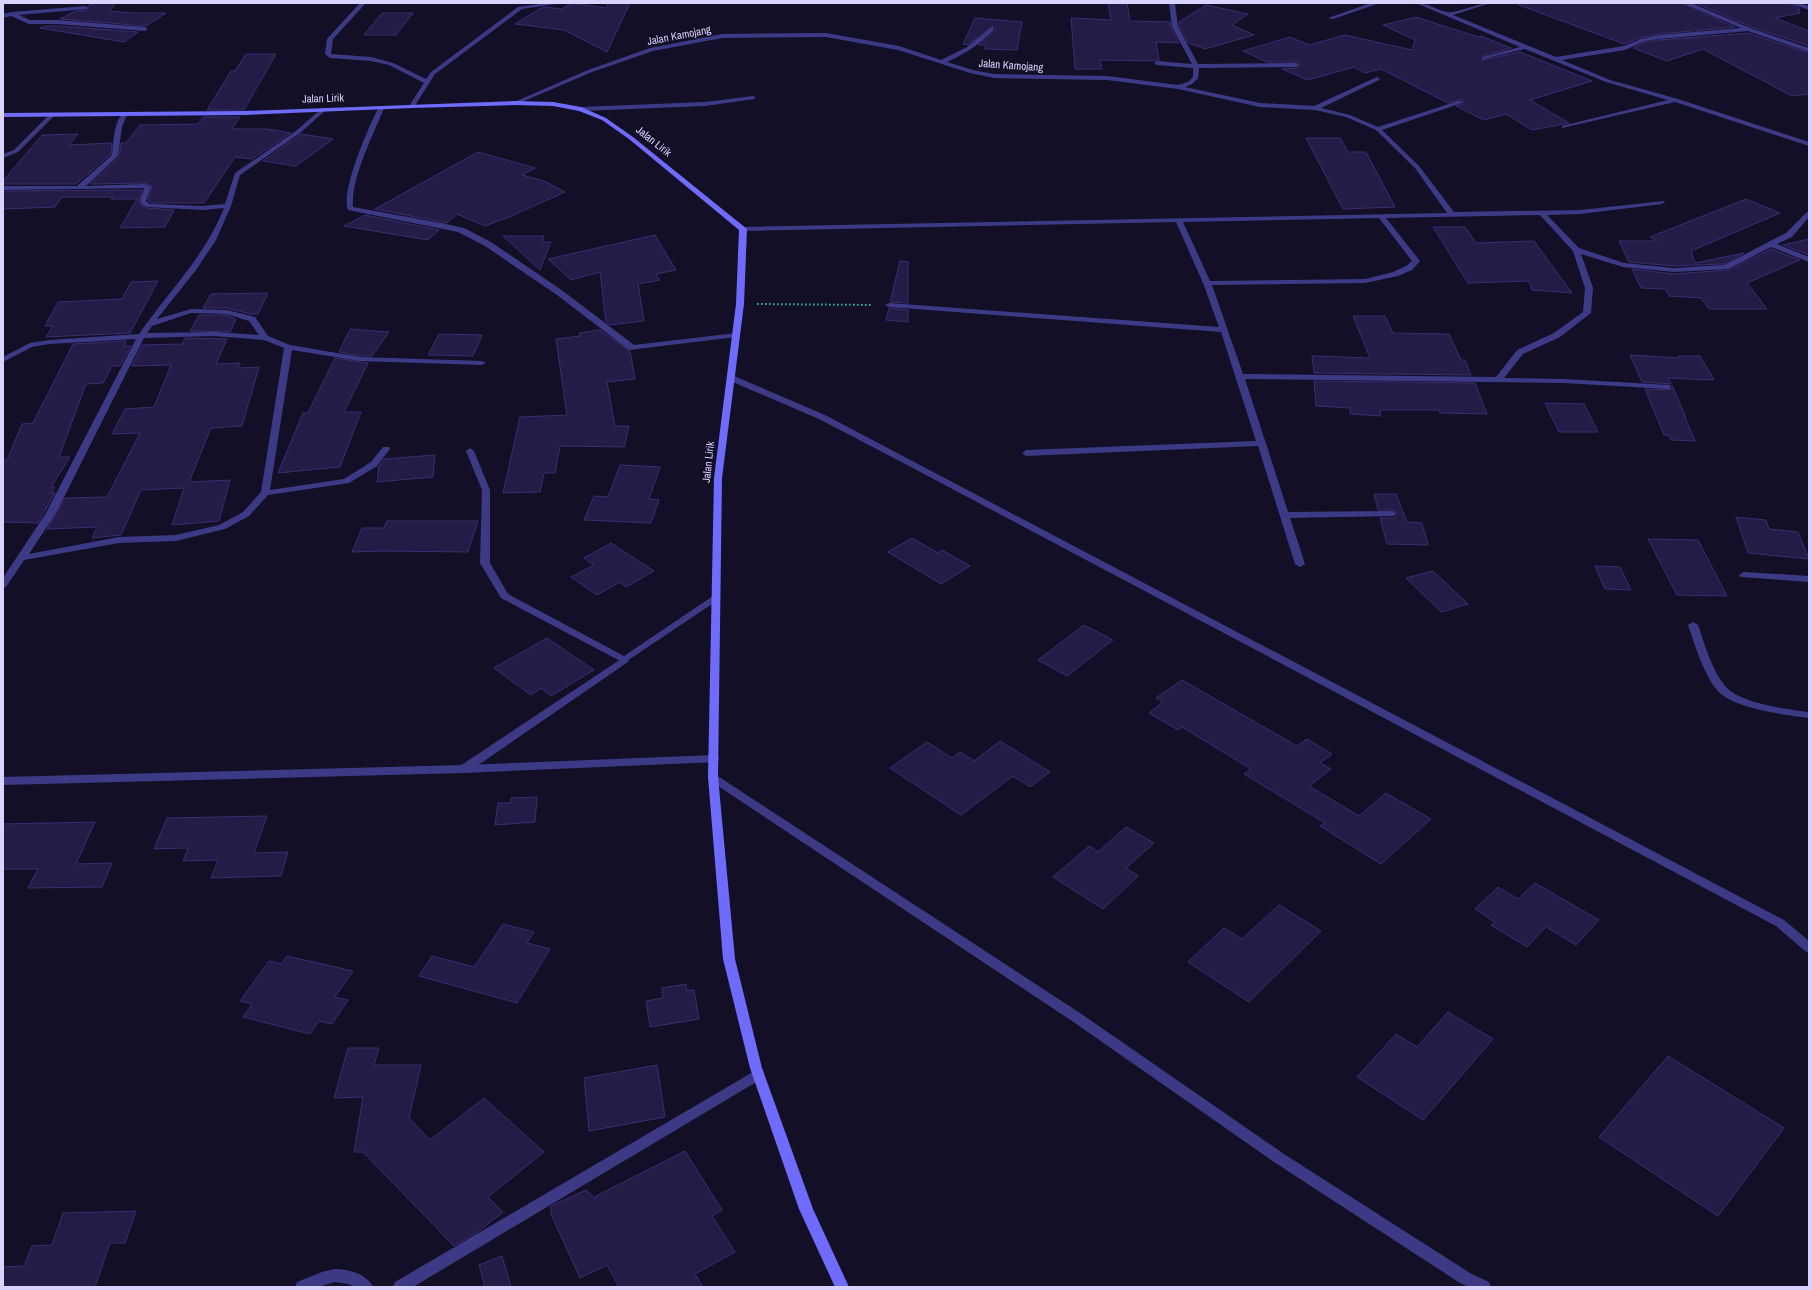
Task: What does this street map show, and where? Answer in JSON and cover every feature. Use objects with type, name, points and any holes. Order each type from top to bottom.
[{"type":"main road","name":"Jalan Lirik","points":[[3,114],[124,115],[516,103],[553,104],[581,109],[604,119],[631,138],[743,228],[740,304],[718,478],[713,777],[729,959],[758,1074],[806,1209],[842,1287]]},
{"type":"street","points":[[363,3],[330,39],[328,54],[330,56],[371,59],[391,64],[427,82]]},
{"type":"street","points":[[412,106],[433,73],[520,8],[559,3]]},
{"type":"street","points":[[1172,3],[1175,27],[1196,66],[1196,77],[1190,83],[1178,87]]},
{"type":"street","points":[[1331,18],[1377,3]]},
{"type":"street","points":[[1418,3],[1608,81],[1676,100],[1809,144]]},
{"type":"street","points":[[1447,15],[1488,3]]},
{"type":"street","points":[[1686,3],[1748,29],[1809,50]]},
{"type":"street","points":[[1793,3],[1809,8]]},
{"type":"street","points":[[3,16],[85,8]]},
{"type":"street","points":[[12,14],[29,22],[57,22],[145,29]]},
{"type":"street","points":[[942,62],[964,52],[980,41],[992,29]]},
{"type":"street","points":[[1556,59],[1625,48],[1643,40],[1659,36],[1748,29]]},
{"type":"street","name":"Jalan Kamojang","points":[[516,103],[590,71],[652,49],[722,36],[826,36],[899,48],[972,72],[994,76],[1107,78],[1178,87],[1260,105],[1315,108],[1348,116],[1378,130],[1417,167],[1452,215]]},
{"type":"street","points":[[1485,58],[1525,47]]},
{"type":"street","points":[[1157,63],[1196,66],[1296,65]]},
{"type":"street","points":[[1315,108],[1377,79]]},
{"type":"street","points":[[581,109],[705,104],[752,98]]},
{"type":"street","points":[[1564,127],[1676,100]]},
{"type":"street","points":[[1378,130],[1460,102]]},
{"type":"street","points":[[381,108],[358,164],[351,189],[348,206],[350,209],[461,230],[488,244],[560,293],[632,348],[736,335]]},
{"type":"street","points":[[3,585],[51,513],[141,336],[191,273],[210,245],[228,206],[237,174],[298,132],[322,110]]},
{"type":"street","points":[[3,156],[16,151],[52,115]]},
{"type":"street","points":[[78,188],[115,156],[119,127],[124,115]]},
{"type":"street","points":[[3,188],[148,187],[143,201],[144,204],[149,206],[203,208],[228,206]]},
{"type":"street","points":[[743,228],[1580,212],[1662,202]]},
{"type":"street","points":[[1498,380],[1520,352],[1557,335],[1587,313],[1589,288],[1576,250],[1542,213]]},
{"type":"street","points":[[1576,250],[1622,265],[1674,270],[1725,267],[1789,235],[1809,213]]},
{"type":"street","points":[[1207,283],[1365,281],[1395,274],[1409,268],[1416,261],[1381,217]]},
{"type":"street","points":[[1178,220],[1207,283],[1240,376],[1300,564]]},
{"type":"street","points":[[1771,244],[1809,260]]},
{"type":"street","points":[[889,305],[1223,330]]},
{"type":"street","points":[[149,324],[192,312],[227,312],[252,319],[265,338]]},
{"type":"street","points":[[3,360],[30,345],[49,342],[141,336],[214,334],[265,338],[288,347],[360,360],[482,363]]},
{"type":"street","points":[[20,558],[119,540],[176,538],[222,527],[246,514],[265,493],[288,347]]},
{"type":"street","points":[[1240,376],[1594,382],[1667,387]]},
{"type":"street","points":[[731,378],[822,418],[912,464],[1780,924],[1809,948]]},
{"type":"street","points":[[1026,453],[1262,443]]},
{"type":"street","points":[[265,493],[346,481],[374,464],[386,449]]},
{"type":"street","points":[[470,451],[486,490],[485,564],[504,596],[624,660]]},
{"type":"street","points":[[1285,515],[1391,514]]},
{"type":"street","points":[[1744,575],[1809,579]]},
{"type":"street","points":[[464,769],[716,598]]},
{"type":"street","points":[[1692,625],[1710,670],[1724,691],[1747,703],[1809,715]]},
{"type":"street","points":[[3,781],[464,769],[714,759]]},
{"type":"street","points":[[713,777],[1076,1017],[1279,1158],[1465,1278],[1484,1287]]},
{"type":"street","points":[[400,1287],[758,1074]]},
{"type":"street","points":[[302,1287],[332,1275],[347,1275],[364,1283],[366,1287]]},
{"type":"path","points":[[740,304],[889,305]]},
{"type":"building","points":[[95,3],[116,3],[109,11],[166,13],[146,26],[60,19],[76,11],[87,10],[88,6]]},
{"type":"building","points":[[571,3],[606,8],[609,3],[630,3],[607,52],[564,30],[515,24],[543,7],[562,9]]},
{"type":"building","points":[[1108,3],[1127,3],[1130,21],[1170,22],[1171,28],[1179,43],[1156,42],[1159,60],[1155,61],[1100,60],[1102,69],[1075,69],[1071,18],[1111,20]]},
{"type":"building","points":[[1519,3],[1682,3],[1735,27],[1659,34],[1640,38],[1624,44],[1519,5]]},
{"type":"building","points":[[1695,3],[1789,3],[1799,8],[1800,13],[1775,18],[1809,31],[1809,46],[1751,27]]},
{"type":"building","points":[[1206,5],[1248,14],[1232,25],[1254,35],[1205,49],[1188,43],[1179,27],[1179,22]]},
{"type":"building","points":[[382,13],[413,13],[396,35],[364,35]]},
{"type":"building","points":[[1416,17],[1478,37],[1481,36],[1511,48],[1483,56],[1482,60],[1520,52],[1592,81],[1530,100],[1569,123],[1532,130],[1506,114],[1484,120],[1456,106],[1463,104],[1463,100],[1448,103],[1381,69],[1365,73],[1354,67],[1308,80],[1282,69],[1297,68],[1300,65],[1297,62],[1267,62],[1243,51],[1290,37],[1309,45],[1345,35],[1412,50],[1415,40],[1383,25]]},
{"type":"building","points":[[975,18],[1022,22],[1017,50],[985,49],[986,45],[979,45],[995,31],[996,28],[993,26],[968,45],[963,44]]},
{"type":"building","points":[[45,26],[138,32],[124,42],[40,28]]},
{"type":"building","points":[[1748,33],[1809,53],[1809,94],[1792,96],[1703,49],[1667,61],[1633,48],[1645,42],[1659,40]]},
{"type":"building","points":[[246,54],[276,54],[244,110],[207,110],[231,71],[235,71]]},
{"type":"building","points":[[203,117],[240,117],[232,129],[267,129],[291,133],[252,159],[235,157],[204,203],[151,203],[148,200],[152,186],[144,183],[90,184],[119,157],[121,143],[126,143],[140,125],[198,124]]},
{"type":"building","points":[[78,134],[69,145],[112,143],[111,154],[76,184],[3,184],[3,181],[42,135]]},
{"type":"building","points":[[301,134],[333,139],[296,166],[263,161]]},
{"type":"building","points":[[1306,138],[1340,138],[1348,152],[1366,152],[1395,207],[1343,209]]},
{"type":"building","points":[[478,152],[535,168],[522,175],[544,181],[565,192],[485,226],[457,214],[447,223],[375,209]]},
{"type":"building","points":[[142,190],[139,201],[141,206],[147,208],[174,210],[165,227],[120,228],[137,199],[111,199],[114,197],[62,197],[55,207],[3,209],[3,191]]},
{"type":"building","points":[[1746,199],[1780,213],[1691,251],[1695,263],[1744,253],[1724,264],[1674,266],[1629,262],[1619,241],[1657,241],[1650,237]]},
{"type":"building","points":[[365,215],[439,230],[428,240],[344,226]]},
{"type":"building","points":[[1433,227],[1465,227],[1476,243],[1534,241],[1572,293],[1532,290],[1529,281],[1468,283]]},
{"type":"building","points":[[655,235],[676,270],[656,274],[660,280],[638,284],[644,321],[610,325],[606,322],[600,272],[571,280],[548,259]]},
{"type":"building","points":[[503,236],[544,236],[542,242],[551,242],[540,270]]},
{"type":"building","points":[[1809,239],[1809,255],[1783,245]]},
{"type":"building","points":[[1771,249],[1800,260],[1747,283],[1767,309],[1709,309],[1701,298],[1669,296],[1666,289],[1641,288],[1632,269],[1674,274],[1728,270]]},
{"type":"building","points":[[900,261],[908,262],[908,303],[890,302]]},
{"type":"building","points":[[158,281],[130,333],[46,337],[53,326],[45,326],[58,302],[122,299],[131,282]]},
{"type":"building","points":[[268,293],[258,314],[250,314],[227,308],[203,308],[211,294]]},
{"type":"building","points":[[889,308],[908,310],[908,322],[886,320]]},
{"type":"building","points":[[199,315],[227,315],[236,319],[230,332],[190,331]]},
{"type":"building","points":[[1353,316],[1385,316],[1393,333],[1449,334],[1461,360],[1465,360],[1471,375],[1314,373],[1312,356],[1370,358]]},
{"type":"building","points":[[350,329],[389,332],[372,356],[360,356],[339,352]]},
{"type":"building","points":[[600,330],[630,351],[635,379],[607,382],[615,426],[629,426],[624,447],[560,446],[555,473],[544,473],[540,492],[503,493],[520,417],[567,415],[556,339],[580,336],[579,333]]},
{"type":"building","points":[[439,334],[482,335],[473,356],[428,355]]},
{"type":"building","points":[[185,338],[227,339],[216,364],[240,363],[238,368],[259,367],[242,426],[211,428],[189,482],[230,480],[219,521],[172,525],[184,488],[141,490],[121,535],[92,538],[97,527],[47,529],[65,498],[107,497],[140,433],[112,434],[125,409],[154,407],[171,365],[132,366],[142,345],[182,344]]},
{"type":"building","points":[[126,341],[124,346],[131,346],[120,366],[112,366],[103,383],[86,384],[59,457],[70,457],[51,487],[55,487],[51,493],[55,493],[38,523],[3,522],[3,460],[7,460],[22,424],[33,423],[73,344]]},
{"type":"building","points":[[1630,355],[1679,358],[1678,356],[1700,356],[1714,380],[1668,378],[1671,384],[1642,382]]},
{"type":"building","points":[[335,358],[368,363],[344,412],[361,412],[340,467],[278,473],[303,413],[308,413]]},
{"type":"building","points":[[1314,381],[1475,383],[1487,414],[1440,413],[1439,410],[1380,410],[1381,416],[1350,414],[1350,408],[1316,406]]},
{"type":"building","points":[[1672,385],[1695,441],[1671,440],[1669,435],[1664,435],[1645,389],[1670,390]]},
{"type":"building","points":[[1545,403],[1584,404],[1598,432],[1559,432]]},
{"type":"building","points":[[435,455],[433,477],[377,482],[379,466],[384,459]]},
{"type":"building","points":[[620,465],[660,467],[649,499],[659,500],[651,523],[584,520],[594,496],[608,497]]},
{"type":"building","points":[[1374,494],[1396,494],[1407,522],[1422,523],[1428,545],[1387,544],[1380,518],[1394,518],[1398,514],[1391,510],[1378,510]]},
{"type":"building","points":[[1736,517],[1766,520],[1769,529],[1798,532],[1809,559],[1748,553]]},
{"type":"building","points":[[387,521],[478,521],[468,552],[352,552],[362,528],[384,528]]},
{"type":"building","points":[[912,538],[938,553],[942,550],[970,566],[941,584],[888,552]]},
{"type":"building","points":[[1648,539],[1698,540],[1727,596],[1677,595]]},
{"type":"building","points":[[611,543],[654,571],[626,587],[620,582],[597,595],[571,577],[594,565],[584,558]]},
{"type":"building","points":[[1595,566],[1620,567],[1631,590],[1605,589]]},
{"type":"building","points":[[1433,571],[1468,604],[1441,612],[1406,578]]},
{"type":"building","points":[[1084,625],[1113,640],[1067,676],[1038,660]]},
{"type":"building","points":[[547,638],[594,670],[551,696],[541,688],[531,695],[494,668]]},
{"type":"building","points":[[1182,680],[1297,746],[1307,739],[1332,754],[1320,763],[1331,769],[1309,786],[1359,816],[1386,793],[1431,819],[1381,864],[1320,826],[1325,823],[1244,774],[1251,769],[1182,727],[1178,730],[1149,713],[1163,702],[1156,698]]},
{"type":"building","points":[[1000,741],[1050,772],[1030,787],[1013,776],[961,815],[890,768],[927,742],[952,758],[960,752],[974,761]]},
{"type":"building","points":[[537,797],[535,822],[495,825],[498,803],[511,803],[511,798]]},
{"type":"building","points":[[267,816],[254,853],[288,852],[281,876],[211,878],[218,860],[183,861],[188,848],[154,849],[167,818]]},
{"type":"building","points":[[95,822],[76,864],[112,863],[102,887],[28,888],[38,869],[3,869],[3,824]]},
{"type":"building","points":[[1126,827],[1154,843],[1126,868],[1138,876],[1103,909],[1053,877],[1089,846],[1098,852]]},
{"type":"building","points":[[1535,883],[1599,920],[1576,945],[1546,927],[1527,947],[1491,925],[1495,922],[1475,909],[1498,887],[1518,899]]},
{"type":"building","points":[[1279,905],[1321,931],[1249,1002],[1188,962],[1224,928],[1242,939]]},
{"type":"building","points":[[503,924],[534,932],[527,943],[550,949],[517,1003],[419,976],[432,956],[474,967]]},
{"type":"building","points":[[287,956],[353,971],[335,997],[348,1000],[332,1024],[319,1021],[310,1034],[243,1017],[252,1004],[240,1001],[269,961],[281,964]]},
{"type":"building","points":[[686,984],[687,991],[694,990],[699,1019],[650,1027],[646,1001],[663,998],[662,988]]},
{"type":"building","points":[[1448,1012],[1493,1039],[1423,1120],[1357,1077],[1396,1034],[1417,1047]]},
{"type":"building","points":[[348,1048],[379,1048],[374,1065],[421,1065],[409,1118],[430,1140],[484,1098],[544,1152],[488,1197],[503,1212],[479,1231],[454,1246],[363,1152],[354,1152],[363,1097],[334,1098]]},
{"type":"building","points":[[1668,1056],[1784,1128],[1718,1216],[1599,1137]]},
{"type":"building","points":[[657,1065],[665,1117],[589,1131],[584,1078]]},
{"type":"building","points":[[685,1151],[722,1210],[712,1216],[735,1252],[695,1274],[703,1287],[619,1287],[607,1265],[580,1278],[551,1214],[551,1206],[586,1190],[596,1199],[596,1196]]},
{"type":"building","points":[[136,1211],[125,1243],[110,1243],[95,1287],[3,1287],[3,1267],[24,1266],[32,1246],[52,1245],[63,1213]]},
{"type":"building","points":[[502,1256],[511,1287],[485,1287],[479,1265]]}]
